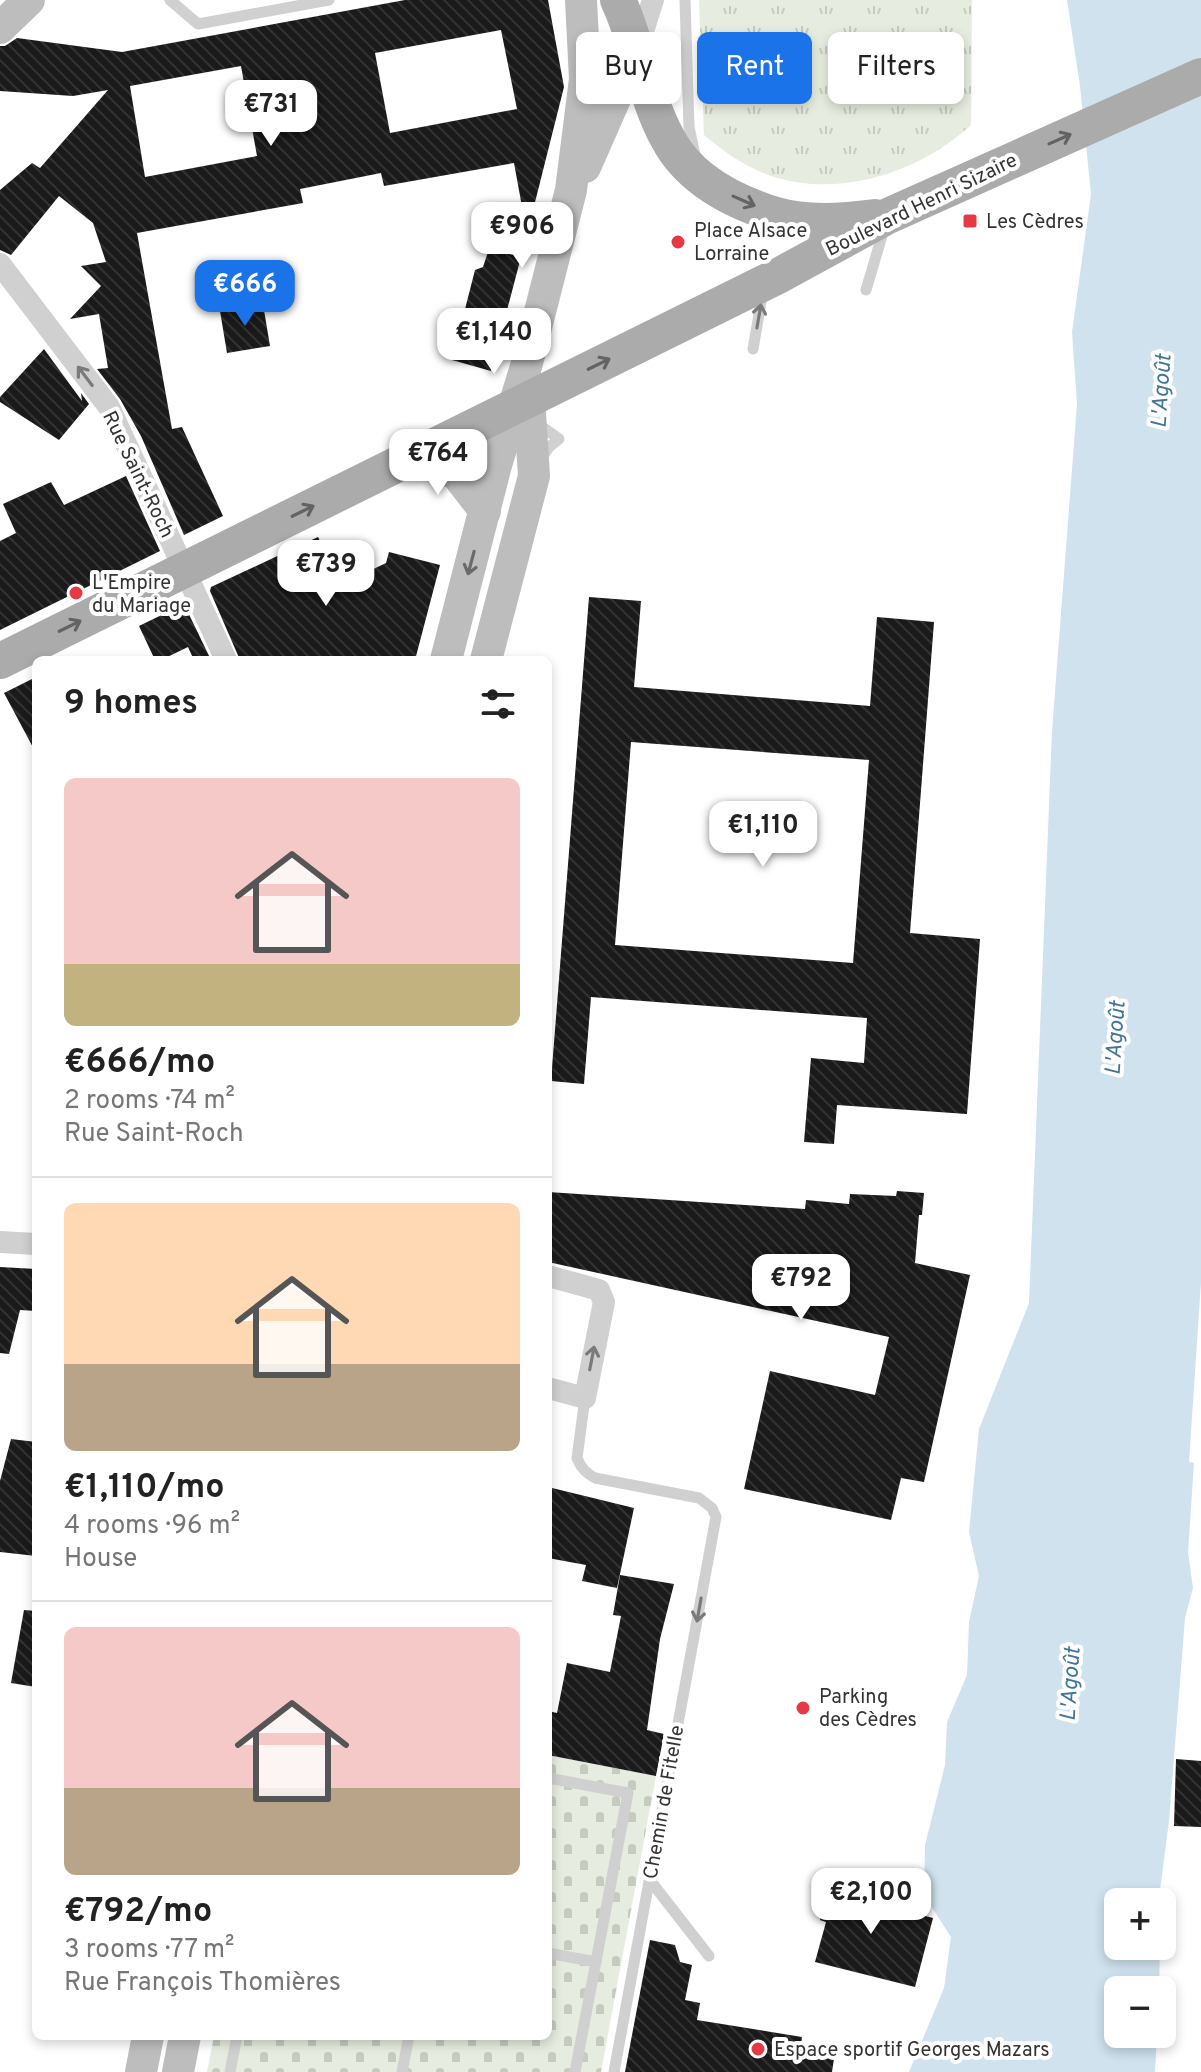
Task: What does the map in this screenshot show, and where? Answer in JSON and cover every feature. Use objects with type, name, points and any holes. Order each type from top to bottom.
[{"type":"main road","points":[[0,28],[29,0]]},
{"type":"main road","points":[[447,656],[485,511],[525,397],[571,190],[585,79],[581,0]]},
{"type":"main road","points":[[618,0],[629,32]]},
{"type":"main road","name":"Boulevard Henri Sizaire","points":[[0,661],[418,454],[525,397],[764,282],[888,216],[1201,76]]},
{"type":"main road","points":[[571,190],[589,160],[613,104]]},
{"type":"main road","points":[[654,104],[668,140],[683,162],[705,182],[778,216],[848,221],[888,216]]},
{"type":"main road","points":[[487,656],[534,476],[525,397]]},
{"type":"main road","points":[[418,454],[457,475],[485,511]]},
{"type":"main road","points":[[141,2072],[147,2040]]},
{"type":"main road","points":[[178,2072],[184,2040]]},
{"type":"street","points":[[642,32],[653,0]]},
{"type":"street","name":"Rue Saint-Roch","points":[[0,264],[109,407],[224,656]]},
{"type":"street","points":[[0,1242],[32,1244]]},
{"type":"street","points":[[552,1277],[599,1290],[604,1302],[585,1398],[552,1389]]},
{"type":"lane","points":[[170,0],[198,24],[329,0]]},
{"type":"lane","points":[[685,0],[689,127],[705,182]]},
{"type":"lane","points":[[866,290],[888,216]]},
{"type":"lane","points":[[753,349],[764,282]]},
{"type":"lane","points":[[525,397],[559,439],[549,447],[534,476]]},
{"type":"lane","name":"Chemin de Fitelle","points":[[585,1398],[577,1449],[580,1467],[595,1478],[699,1498],[712,1508],[716,1517],[614,2072]]},
{"type":"lane","points":[[552,1779],[628,1793],[575,2072]]},
{"type":"lane","points":[[649,1879],[709,1956]]},
{"type":"lane","points":[[552,1954],[596,1962]]},
{"type":"lane","points":[[236,2040],[230,2071],[243,2072]]},
{"type":"lane","points":[[402,2072],[408,2040]]},
{"type":"green space","points":[[699,0],[972,0],[971,125],[929,155],[880,176],[829,184],[777,178],[729,154],[704,135],[703,104],[812,104],[812,32],[700,32]]},
{"type":"green space","points":[[552,1756],[656,1776],[601,2072],[207,2072],[213,2040],[552,2040]]},
{"type":"water","name":"L'Agoût","points":[[1067,0],[1201,0],[1201,1282],[1189,1462],[1194,1463],[1188,1552],[1193,1588],[1185,1618],[1169,1821],[1160,1888],[1104,1888],[1104,1960],[1160,1960],[1159,1976],[1104,1976],[1104,2048],[1156,2048],[1155,2072],[909,2072],[944,1988],[951,1937],[924,1895],[925,1845],[945,1765],[947,1722],[967,1675],[969,1622],[979,1576],[969,1532],[979,1429],[1029,1303],[1052,731],[1077,404],[1072,332],[1091,194]]},
{"type":"building","points":[[405,0],[548,0],[564,87],[527,234],[514,163],[384,186],[381,173],[300,189],[303,203],[137,233],[172,429],[182,427],[223,516],[184,535],[141,436],[120,399],[97,369],[108,368],[99,314],[70,319],[101,286],[81,266],[106,262],[93,223],[59,196],[11,255],[0,250],[0,190],[32,163],[40,168],[108,90],[73,96],[0,91],[0,46],[17,38],[122,52]],"holes":[[[501,30],[517,109],[390,133],[375,53]],[[241,66],[257,156],[145,177],[130,86]]]},
{"type":"building","points":[[489,249],[521,257],[491,371],[452,360],[475,270],[483,267]]},
{"type":"building","points":[[263,304],[270,346],[227,353],[220,311]]},
{"type":"building","points":[[44,349],[82,401],[81,393],[89,404],[59,440],[0,402],[0,397]]},
{"type":"building","points":[[126,476],[160,551],[0,630],[0,541],[16,533],[3,504],[51,482],[64,505]]},
{"type":"building","points":[[318,537],[342,584],[386,563],[389,552],[440,565],[416,656],[238,656],[211,587]]},
{"type":"building","points":[[589,597],[641,601],[634,687],[870,706],[877,617],[934,622],[910,933],[980,939],[967,1114],[837,1105],[834,1144],[804,1142],[811,1058],[864,1063],[867,1018],[591,997],[584,1084],[552,1081],[552,1068]],"holes":[[[631,742],[869,760],[853,963],[615,945]]]},
{"type":"building","points":[[184,604],[209,656],[192,656],[188,647],[169,656],[153,656],[139,626]]},
{"type":"building","points":[[32,679],[32,746],[4,693]]},
{"type":"building","points":[[897,1191],[924,1193],[915,1263],[970,1275],[924,1482],[901,1478],[891,1520],[744,1489],[770,1371],[875,1395],[889,1337],[552,1263],[552,1192],[805,1209],[806,1200],[849,1204],[850,1194],[896,1196]]},
{"type":"building","points":[[0,1267],[32,1269],[32,1311],[20,1310],[9,1354],[0,1353]]},
{"type":"building","points":[[11,1439],[32,1442],[32,1556],[0,1552],[0,1481]]},
{"type":"building","points":[[552,1488],[634,1508],[617,1588],[582,1581],[586,1565],[552,1559]]},
{"type":"building","points":[[620,1575],[674,1584],[660,1639],[647,1730],[664,1734],[656,1776],[552,1756],[552,1712],[557,1713],[567,1663],[610,1672],[621,1616],[613,1615]]},
{"type":"building","points":[[24,1610],[32,1611],[32,1686],[11,1683]]},
{"type":"building","points":[[1176,1759],[1201,1761],[1201,1827],[1174,1826]]},
{"type":"building","points":[[831,1877],[859,1884],[855,1898],[933,1918],[915,1987],[815,1962],[826,1922],[820,1920]]},
{"type":"building","points":[[650,1940],[675,1945],[680,1962],[692,1965],[685,2000],[700,2003],[697,2020],[802,2037],[801,2046],[835,2052],[832,2072],[625,2072]]},
{"type":"place","name":"Les Cèdres","points":[[970,221]]},
{"type":"place","name":"Place Alsace Lorraine","points":[[678,242]]},
{"type":"place","name":"L'Empire du Mariage","points":[[76,593]]},
{"type":"place","name":"Parking des Cèdres","points":[[803,1708]]},
{"type":"place","name":"Espace sportif Georges Mazars","points":[[758,2049]]}]
